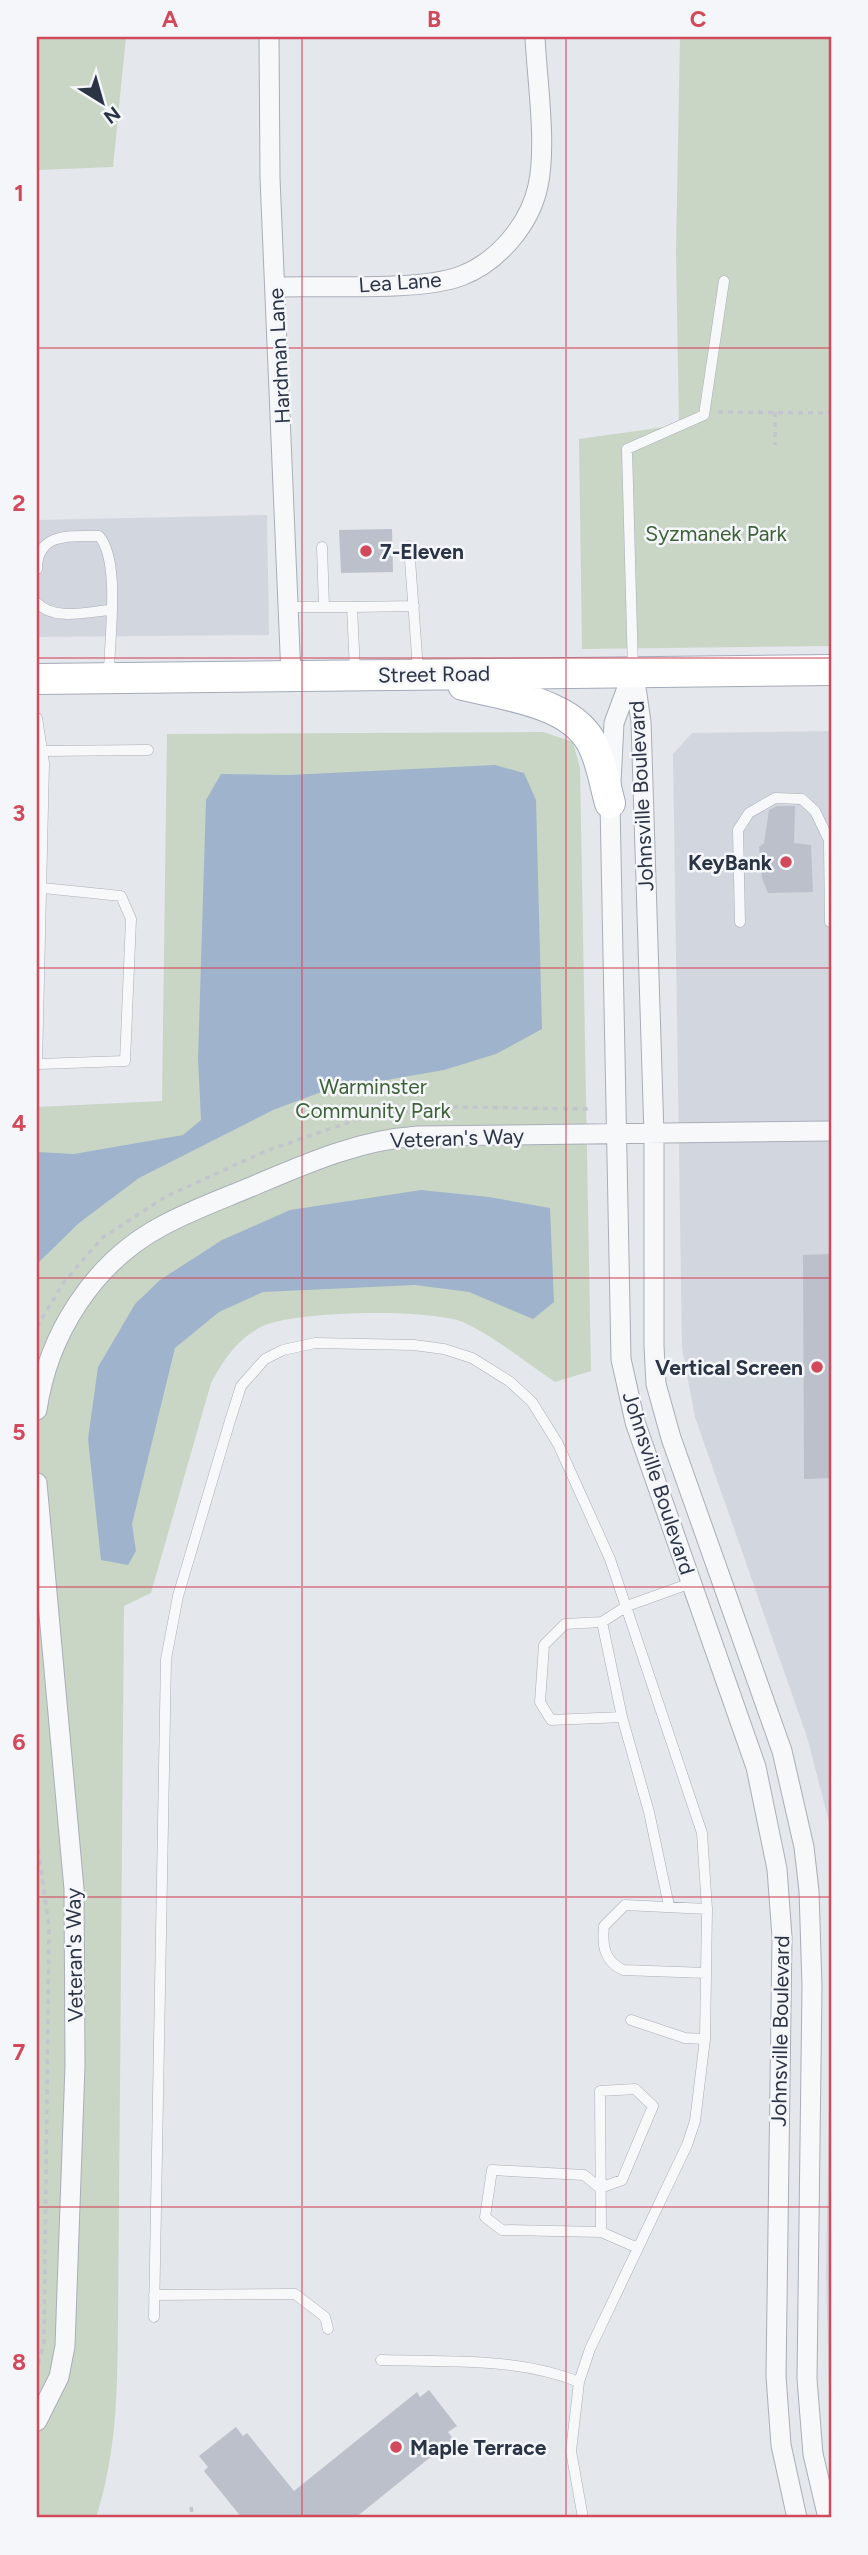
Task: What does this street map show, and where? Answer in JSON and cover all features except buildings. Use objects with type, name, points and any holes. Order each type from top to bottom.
[{"type":"main road","name":"Street Road","points":[[37,679],[831,670]]},
{"type":"main road","points":[[419,674],[550,706],[570,718],[595,747],[610,803]]},
{"type":"street","name":"Hardman Lane","points":[[269,37],[270,178],[291,676]]},
{"type":"street","name":"Lea Lane","points":[[275,287],[443,281],[478,268],[508,243],[532,207],[538,186],[541,162],[535,37]]},
{"type":"street","name":"Johnsville Boulevard","points":[[633,672],[614,723],[610,803],[618,1135],[618,1323],[621,1359],[635,1422],[756,1767],[777,1869],[782,1937],[776,2376],[781,2445],[797,2518]]},
{"type":"street","name":"Johnsville Boulevard","points":[[633,672],[641,722],[654,1135],[656,1384],[671,1438],[782,1751],[799,1815],[809,1891],[812,1986],[807,2379],[813,2454],[828,2518]]},
{"type":"street","name":"Veteran's Way","points":[[37,1410],[49,1362],[62,1329],[78,1301],[110,1263],[162,1226],[320,1158],[393,1138],[831,1131]]},
{"type":"street","name":"Veteran's Way","points":[[37,1483],[74,1889],[75,2066],[65,2346],[59,2377],[37,2421]]},
{"type":"lane","points":[[633,672],[627,449],[704,413],[724,281]]},
{"type":"lane","points":[[37,569],[37,559],[43,545],[57,536],[99,536],[106,544],[111,563],[109,678]]},
{"type":"lane","points":[[409,545],[419,674]]},
{"type":"lane","points":[[322,547],[324,607]]},
{"type":"lane","points":[[37,603],[44,611],[60,614],[110,610]]},
{"type":"lane","points":[[288,607],[414,606]]},
{"type":"lane","points":[[352,607],[355,675]]},
{"type":"lane","points":[[37,718],[43,888],[38,1064],[125,1061],[131,919],[121,896],[43,888]]},
{"type":"lane","points":[[40,746],[148,750]]},
{"type":"lane","points":[[740,922],[738,830],[749,813],[775,798],[802,799],[815,811],[829,840],[830,922]]},
{"type":"lane","points":[[154,2317],[166,1659],[178,1596],[229,1424],[241,1386],[253,1369],[283,1350],[315,1343],[444,1349],[491,1368],[532,1402],[549,1427],[610,1559],[702,1833],[707,1909],[705,2039],[691,2133],[590,2349],[579,2382],[571,2451],[583,2518]]},
{"type":"lane","points":[[622,1717],[551,1720],[540,1702],[544,1644],[565,1624],[602,1622],[627,1606],[659,1597],[691,1583]]},
{"type":"lane","points":[[602,1622],[622,1717],[649,1812],[669,1906]]},
{"type":"lane","points":[[706,1973],[623,1970],[614,1966],[606,1955],[604,1926],[615,1912],[634,1903],[707,1909]]},
{"type":"lane","points":[[631,2020],[685,2038],[705,2039]]},
{"type":"lane","points":[[600,2188],[622,2180],[653,2106],[635,2089],[600,2091],[600,2188],[601,2232]]},
{"type":"lane","points":[[600,2188],[584,2175],[492,2170],[485,2217],[502,2230],[601,2232],[638,2248]]},
{"type":"lane","points":[[155,2295],[295,2294],[325,2317],[328,2329]]},
{"type":"lane","points":[[381,2360],[495,2363],[548,2370],[579,2382]]},
{"type":"path","points":[[775,412],[775,444]]},
{"type":"path","points":[[704,413],[831,414]]},
{"type":"path","points":[[37,1840],[48,1927],[44,2342],[37,2368]]},
{"type":"path","points":[[191,2507],[193,2518]]},
{"type":"shaded area","points":[[267,515],[269,635],[37,637],[37,520]]},
{"type":"shaded area","points":[[831,731],[831,1829],[807,1737],[695,1417],[682,1348],[673,754],[692,733]]},
{"type":"shaded area","points":[[831,1985],[831,2464],[826,2275]]},
{"type":"green space","points":[[37,37],[126,37],[113,167],[37,170]]},
{"type":"green space","name":"Syzmanek Park","points":[[680,37],[831,37],[831,646],[582,649],[579,439],[679,425],[676,252]]},
{"type":"green space","name":"Warminster Community Park","points":[[543,732],[573,742],[580,768],[591,1371],[555,1382],[500,1343],[465,1323],[424,1315],[362,1313],[299,1318],[259,1328],[231,1352],[211,1383],[151,1593],[124,1606],[118,2325],[112,2446],[96,2518],[37,2518],[37,1107],[162,1101],[167,734]]},
{"type":"water","points":[[495,765],[524,773],[536,800],[542,1029],[496,1054],[444,1070],[324,1091],[273,1110],[139,1178],[79,1223],[37,1264],[37,1152],[74,1154],[183,1135],[201,1120],[198,1059],[206,800],[221,774],[288,775]]},
{"type":"water","points":[[421,1190],[489,1197],[550,1208],[554,1302],[533,1319],[469,1292],[415,1285],[263,1292],[219,1312],[175,1348],[132,1524],[136,1551],[128,1565],[101,1560],[88,1439],[98,1367],[135,1304],[160,1280],[222,1240],[290,1210]]},
{"type":"place","name":"7-Eleven","points":[[366,551]]},
{"type":"place","name":"KeyBank","points":[[786,862]]},
{"type":"place","name":"Vertical Screen","points":[[817,1367]]},
{"type":"place","name":"Maple Terrace","points":[[396,2447]]}]
